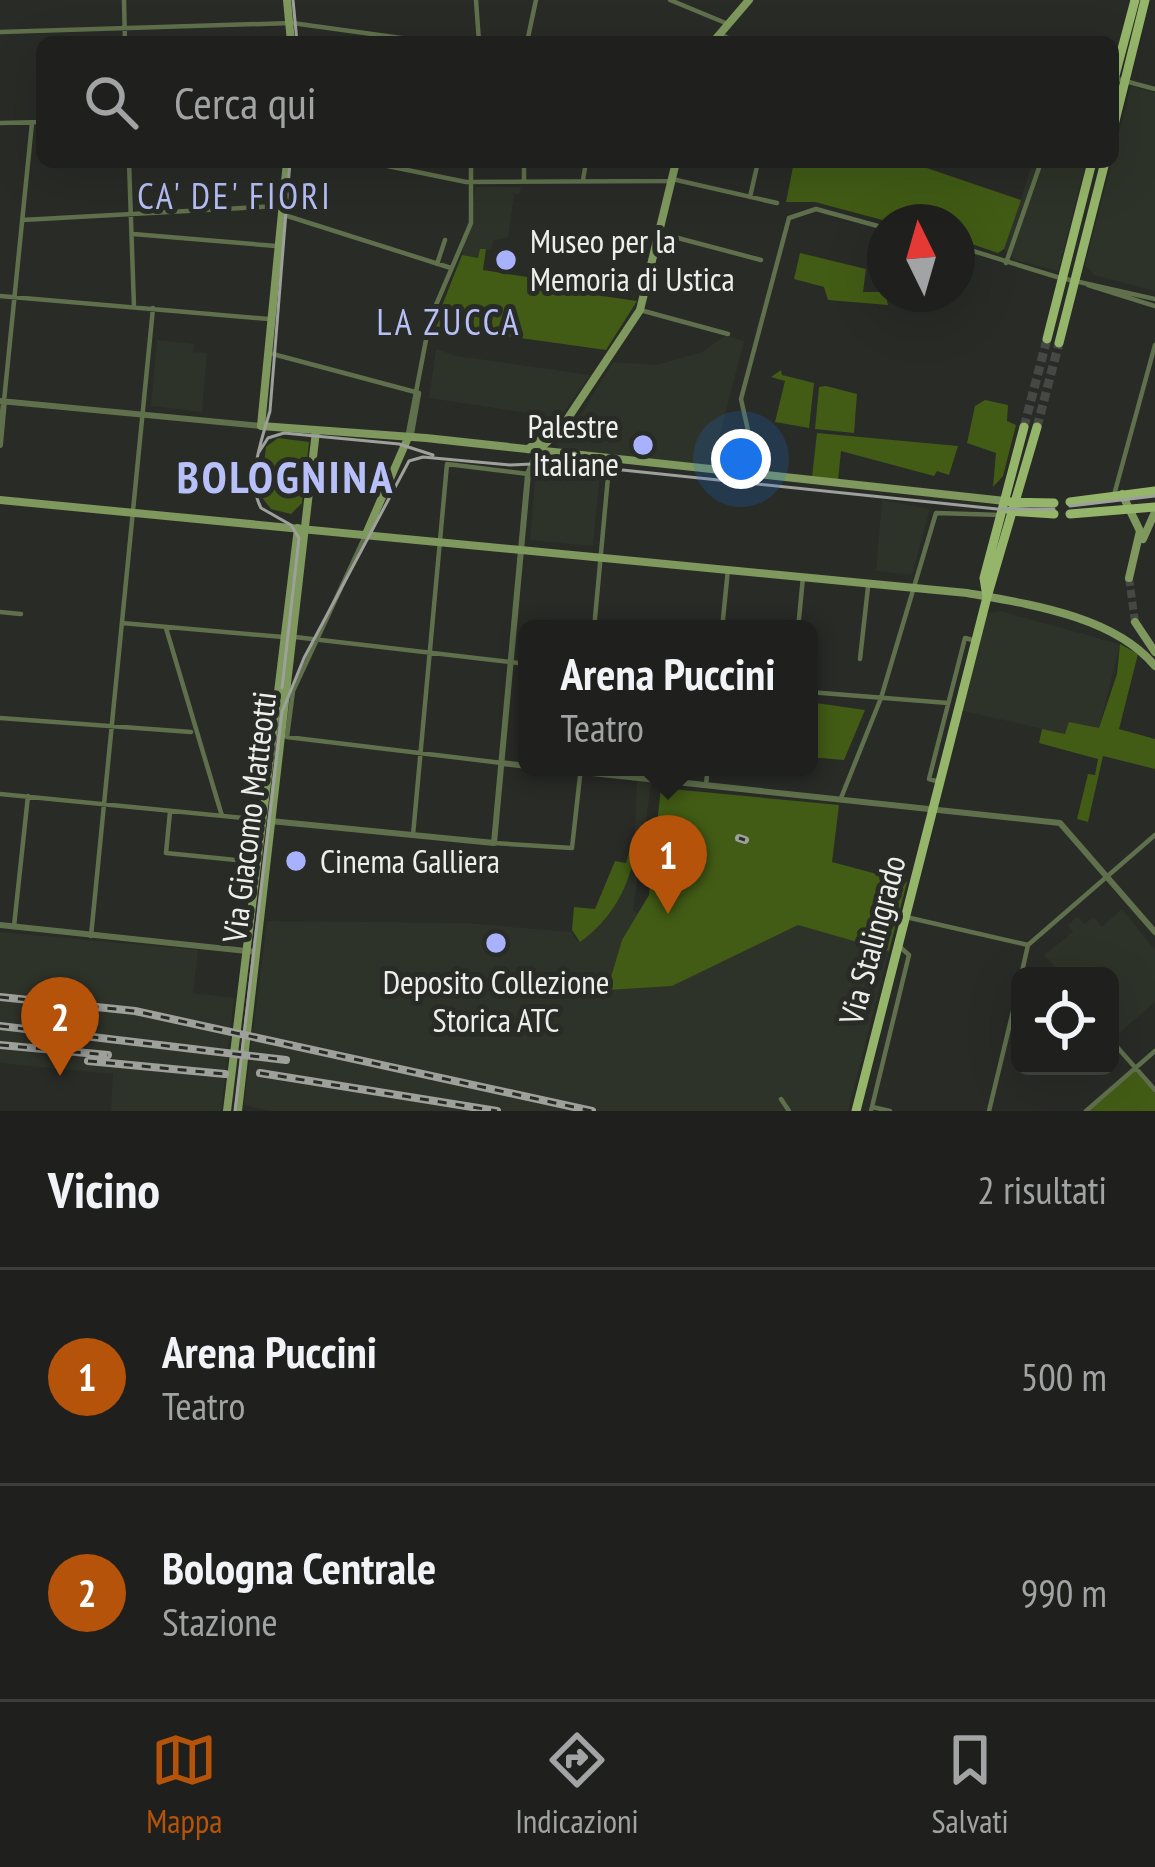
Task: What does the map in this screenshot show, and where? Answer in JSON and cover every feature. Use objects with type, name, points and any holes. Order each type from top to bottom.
[{"type":"main road","points":[[286,0],[290,36]]},
{"type":"main road","points":[[719,36],[749,0]]},
{"type":"main road","points":[[1119,76],[1135,0]]},
{"type":"main road","points":[[1119,78],[1145,0]]},
{"type":"main road","points":[[286,168],[261,426],[531,451],[1009,508],[1050,506],[1022,484]]},
{"type":"main road","points":[[531,451],[554,439],[640,310],[675,168]]},
{"type":"main road","points":[[1059,343],[1091,168]]},
{"type":"main road","points":[[1047,339],[1103,168]]},
{"type":"main road","points":[[531,451],[570,416]]},
{"type":"main road","name":"Via Stalingrado","points":[[1009,508],[1022,484],[1037,427]]},
{"type":"main road","name":"Via Stalingrado","points":[[858,1105],[903,949],[1024,428]]},
{"type":"main road","name":"Via Giacomo Matteotti","points":[[233,1108],[247,988],[256,952],[266,821],[316,431]]},
{"type":"main road","points":[[554,439],[560,457]]},
{"type":"main road","points":[[366,534],[400,466],[407,440]]},
{"type":"main road","points":[[1132,562],[1155,509],[1070,508],[1118,494],[1155,491]]},
{"type":"main road","points":[[1118,494],[1133,507],[1140,531],[1129,578]]},
{"type":"main road","points":[[0,500],[302,525],[987,597],[1106,628],[1150,653]]},
{"type":"main road","points":[[1135,622],[1155,666]]},
{"type":"main road","name":"Via Giacomo Matteotti","points":[[247,988],[245,951],[266,821]]},
{"type":"street","points":[[124,0],[125,36]]},
{"type":"street","points":[[476,0],[479,36]]},
{"type":"street","points":[[528,36],[536,0]]},
{"type":"street","points":[[670,0],[728,24]]},
{"type":"street","points":[[0,32],[289,23],[385,36]]},
{"type":"street","points":[[1119,81],[1155,88]]},
{"type":"street","points":[[0,123],[36,123]]},
{"type":"street","points":[[0,445],[32,123]]},
{"type":"street","points":[[129,168],[134,307]]},
{"type":"street","points":[[399,168],[472,182],[672,180],[777,203]]},
{"type":"street","points":[[407,440],[415,429],[430,319],[469,230],[471,168]]},
{"type":"street","points":[[524,168],[524,181]]},
{"type":"street","points":[[583,181],[585,168]]},
{"type":"street","points":[[750,197],[757,168]]},
{"type":"street","points":[[1006,263],[1040,168]]},
{"type":"street","points":[[757,476],[757,451],[741,409],[784,227],[796,212],[816,209],[867,223]]},
{"type":"street","points":[[22,220],[282,211],[451,268]]},
{"type":"street","points":[[658,233],[761,260]]},
{"type":"street","points":[[132,234],[276,246]]},
{"type":"street","points":[[436,264],[445,240]]},
{"type":"street","points":[[975,252],[1155,302]]},
{"type":"street","points":[[0,296],[272,319]]},
{"type":"street","points":[[92,936],[153,308]]},
{"type":"street","points":[[640,310],[728,334]]},
{"type":"street","points":[[1118,494],[1155,346]]},
{"type":"street","points":[[269,353],[419,393]]},
{"type":"street","points":[[2,401],[261,426]]},
{"type":"street","points":[[494,843],[531,451]]},
{"type":"street","points":[[412,835],[447,465],[529,469]]},
{"type":"street","points":[[595,620],[608,477]]},
{"type":"street","points":[[841,797],[881,698],[937,513],[1009,508]]},
{"type":"street","name":"Via Giacomo Matteotti","points":[[366,534],[293,691],[287,737],[420,755]]},
{"type":"street","points":[[723,620],[728,569]]},
{"type":"street","points":[[799,620],[802,577]]},
{"type":"street","points":[[860,659],[868,583]]},
{"type":"street","points":[[0,612],[21,614]]},
{"type":"street","points":[[122,623],[518,663]]},
{"type":"street","points":[[166,628],[222,816]]},
{"type":"street","name":"Via Stalingrado","points":[[941,782],[929,778],[964,638],[976,640]]},
{"type":"street","points":[[818,693],[948,703]]},
{"type":"street","points":[[0,718],[194,732]]},
{"type":"street","points":[[420,755],[518,765]]},
{"type":"street","points":[[0,794],[572,848],[580,776]]},
{"type":"street","points":[[634,776],[1060,823],[1155,932]]},
{"type":"street","points":[[706,784],[707,776]]},
{"type":"street","points":[[14,926],[28,796]]},
{"type":"street","name":"Via Giacomo Matteotti","points":[[170,811],[166,854],[257,862]]},
{"type":"street","points":[[1023,967],[1028,945],[1155,835]]},
{"type":"street","points":[[1145,844],[1155,848]]},
{"type":"street","points":[[907,917],[1028,945]]},
{"type":"street","points":[[0,925],[256,952]]},
{"type":"street","points":[[890,1111],[871,1109],[903,949]]},
{"type":"street","points":[[989,1111],[1011,1020]]},
{"type":"street","points":[[1119,1049],[1155,1090]]},
{"type":"street","points":[[1086,1111],[1155,1052]]},
{"type":"street","points":[[781,1099],[789,1111]]},
{"type":"shaded area","points":[[1131,86],[1155,93],[1155,291],[1094,275],[1085,265],[1110,168],[1119,168],[1119,133]]},
{"type":"shaded area","points":[[1031,168],[1084,168],[1058,271],[1015,260],[1004,249]]},
{"type":"shaded area","points":[[476,187],[521,187],[520,194],[514,194],[508,237],[493,241],[491,250],[480,249],[478,258],[462,255]]},
{"type":"shaded area","points":[[725,336],[744,341],[711,469],[558,451],[557,440],[583,411],[613,362],[657,365],[702,352]]},
{"type":"shaded area","points":[[157,340],[194,344],[193,352],[207,353],[202,412],[151,406]]},
{"type":"shaded area","points":[[436,349],[590,375],[560,418],[429,398]]},
{"type":"shaded area","points":[[545,465],[600,471],[593,546],[530,540],[536,473]]},
{"type":"shaded area","points":[[882,500],[930,509],[912,575],[876,571]]},
{"type":"shaded area","points":[[1000,611],[1120,644],[1099,729],[1065,734],[959,710],[982,614]]},
{"type":"shaded area","points":[[637,776],[652,778],[633,910],[640,915],[622,940],[607,989],[672,986],[798,925],[879,945],[889,951],[848,1111],[271,1111],[244,1105],[267,921],[464,923],[571,932],[577,941],[595,927],[622,887],[635,836]]},
{"type":"shaded area","points":[[1122,909],[1155,950],[1155,1002],[1119,1033],[1119,967],[1055,967],[1044,955],[1073,932],[1068,925],[1077,917],[1084,924],[1094,917],[1102,927]]},
{"type":"shaded area","points":[[0,932],[198,950],[193,993],[234,998],[221,1111],[111,1111],[113,1074],[0,1063]]},
{"type":"green space","points":[[793,168],[927,168],[1021,200],[1004,249],[998,253],[975,245],[975,204],[867,204],[867,216],[815,202],[786,202]]},
{"type":"green space","points":[[480,249],[486,249],[483,270],[546,280],[546,288],[637,301],[606,350],[434,326],[462,255],[478,258]]},
{"type":"green space","points":[[800,253],[866,269],[863,292],[867,292],[867,303],[828,300],[824,287],[794,279]]},
{"type":"green space","points":[[781,370],[782,375],[814,383],[809,428],[775,422],[785,381],[771,377]]},
{"type":"green space","points":[[819,387],[857,394],[854,433],[815,429]]},
{"type":"green space","points":[[985,400],[1008,405],[1007,421],[1016,425],[1003,476],[993,487],[996,453],[967,443],[975,406]]},
{"type":"green space","points":[[817,433],[958,446],[949,475],[937,471],[934,476],[841,451],[838,480],[812,477]]},
{"type":"green space","points":[[278,438],[309,442],[302,503],[291,514],[271,509],[260,495],[266,447]]},
{"type":"green space","points":[[1120,644],[1138,654],[1119,729],[1155,739],[1155,769],[1103,756],[1088,822],[1077,819],[1088,774],[1095,775],[1098,759],[1039,743],[1042,729],[1065,734],[1069,722],[1099,728],[1117,674]]},
{"type":"green space","points":[[818,703],[865,710],[844,760],[818,758]]},
{"type":"green space","points":[[661,788],[839,805],[832,862],[907,882],[889,951],[798,925],[672,986],[607,990],[622,940],[649,895]]},
{"type":"green space","points":[[630,848],[636,848],[633,862],[618,901],[580,942],[572,930],[574,907],[595,909],[615,861],[626,863]]},
{"type":"green space","points":[[1135,1071],[1155,1093],[1155,1111],[1089,1111]]},
{"type":"tunnel","points":[[1024,427],[1047,339]]},
{"type":"tunnel","points":[[1037,427],[1059,343]]},
{"type":"tunnel","points":[[1129,578],[1135,622]]},
{"type":"tram line","points":[[293,0],[296,36]]},
{"type":"tram line","points":[[282,688],[299,538],[291,525],[261,508],[255,485],[270,411],[290,168]]},
{"type":"tram line","points":[[259,452],[268,438],[284,433],[399,444],[433,455]]},
{"type":"tram line","points":[[235,1111],[282,712],[304,658],[409,461],[423,457],[510,465],[555,463],[997,509],[1054,509]]},
{"type":"tram line","points":[[1070,506],[1155,496]]},
{"type":"railway","points":[[739,838],[745,840]]},
{"type":"railway","points":[[0,997],[135,1011],[592,1111]]},
{"type":"railway","points":[[0,1026],[286,1060]]},
{"type":"railway","points":[[0,1045],[108,1055]]},
{"type":"railway","points":[[88,1061],[225,1074]]},
{"type":"railway","points":[[260,1073],[497,1111]]},
{"type":"place","name":"Museo per la Memoria di Ustica","points":[[506,260]]},
{"type":"place","name":"Palestre Italiane","points":[[643,445]]},
{"type":"place","name":"Cinema Galliera","points":[[296,861]]},
{"type":"place","name":"Arena Puccini","points":[[668,914]]},
{"type":"place","name":"Deposito Collezione Storica ATC","points":[[496,943]]},
{"type":"place","name":"Bologna Centrale","points":[[60,1076]]},
{"type":"district","name":"CA' DE' FIORI","points":[[235,196]]},
{"type":"district","name":"LA ZUCCA","points":[[449,322]]},
{"type":"district","name":"BOLOGNINA","points":[[286,477]]}]
